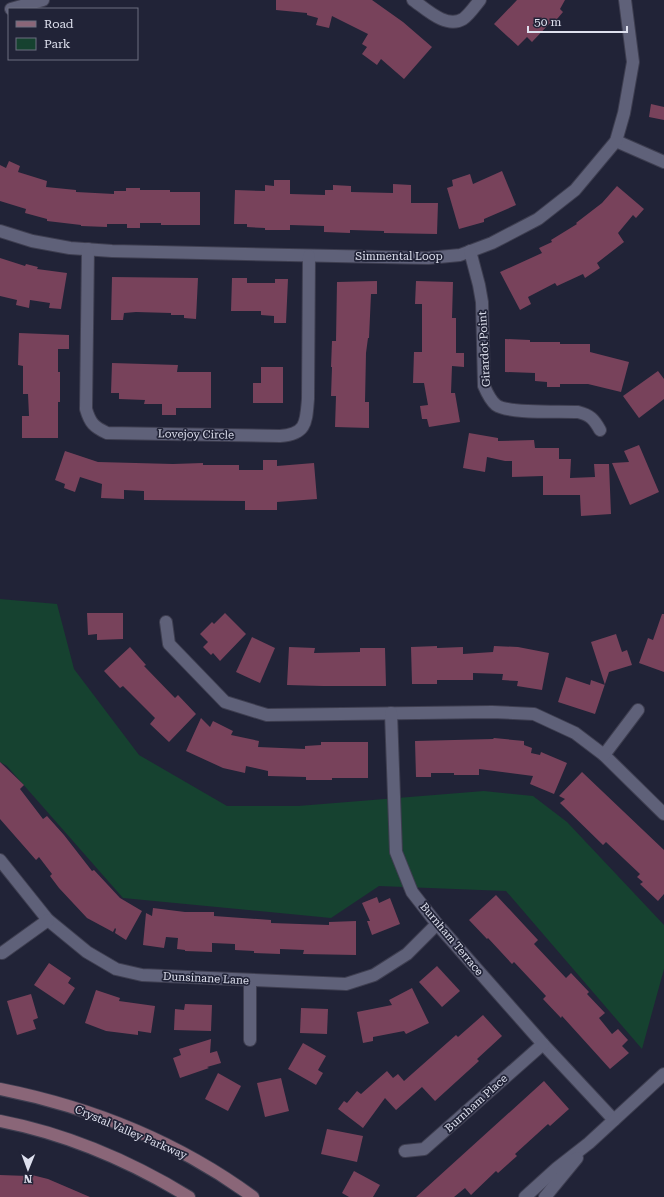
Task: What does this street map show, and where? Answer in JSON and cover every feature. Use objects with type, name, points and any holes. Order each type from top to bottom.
[{"type":"main road","name":"Crystal Valley Parkway","points":[[0,1089],[32,1095],[71,1106],[142,1134],[195,1160],[253,1197]]},
{"type":"main road","points":[[0,1121],[25,1126],[60,1136],[93,1148],[150,1174],[189,1197]]},
{"type":"street","points":[[14,8],[43,0]]},
{"type":"street","points":[[413,0],[444,20],[453,22],[464,19],[480,0]]},
{"type":"street","name":"Simmental Loop","points":[[0,231],[32,241],[88,250],[428,258],[460,255],[492,243],[538,219],[576,190],[616,141],[624,113],[633,62],[625,0]]},
{"type":"street","points":[[616,141],[664,162]]},
{"type":"street","name":"Lovejoy Circle","points":[[88,250],[86,409],[89,419],[93,424],[97,428],[107,433],[280,436],[291,435],[300,430],[306,420],[308,399],[309,256]]},
{"type":"street","name":"Girardot Point","points":[[470,251],[480,285],[482,302],[484,386],[487,395],[496,405],[507,409],[578,412],[586,414],[596,421],[600,430]]},
{"type":"street","points":[[166,622],[169,644],[225,702],[267,715],[492,712],[534,714],[575,733],[604,755],[664,814]]},
{"type":"street","points":[[604,755],[638,710]]},
{"type":"street","name":"Burnham Terrace","points":[[391,714],[396,852],[412,892],[437,924],[542,1044],[614,1120]]},
{"type":"street","name":"Dunsinane Lane","points":[[0,860],[48,920],[87,952],[116,969],[142,975],[346,984],[374,975],[407,954],[437,924]]},
{"type":"street","points":[[2,952],[48,920]]},
{"type":"street","points":[[250,980],[250,1040]]},
{"type":"street","name":"Burnham Place","points":[[405,1150],[424,1149],[542,1044]]},
{"type":"street","points":[[525,1197],[557,1168],[589,1143],[664,1074]]},
{"type":"street","points":[[545,1197],[589,1143]]},
{"type":"green space","points":[[0,599],[57,604],[74,669],[139,755],[227,806],[298,806],[484,791],[533,796],[567,822],[664,925],[664,969],[642,1049],[506,891],[379,886],[331,918],[123,898],[7,766],[0,762]]},
{"type":"building","points":[[276,0],[372,0],[403,22],[432,47],[404,79],[381,59],[377,65],[362,54],[367,47],[362,44],[368,34],[332,16],[329,28],[316,25],[318,18],[307,15],[307,13],[276,10]]},
{"type":"building","points":[[517,0],[565,0],[560,9],[563,12],[552,25],[550,23],[532,42],[527,37],[518,46],[494,24]]},
{"type":"building","points":[[651,104],[664,107],[664,120],[649,117]]},
{"type":"building","points":[[9,161],[20,166],[18,172],[47,181],[46,187],[76,190],[76,192],[114,194],[114,191],[126,191],[126,188],[140,188],[140,190],[170,190],[170,192],[200,192],[200,225],[161,225],[161,223],[140,223],[140,228],[127,228],[127,224],[107,224],[107,227],[81,226],[47,221],[47,219],[25,213],[26,209],[0,201],[0,165],[6,168]]},
{"type":"building","points":[[502,171],[516,205],[484,219],[484,222],[459,229],[447,188],[453,186],[452,180],[470,174],[473,184]]},
{"type":"building","points":[[274,180],[290,180],[290,194],[325,195],[325,190],[333,190],[333,185],[351,186],[351,192],[393,193],[393,184],[411,185],[411,203],[438,203],[437,234],[384,233],[384,231],[350,230],[350,233],[324,232],[324,226],[290,225],[290,230],[265,230],[265,228],[247,227],[247,224],[234,224],[235,190],[265,191],[265,185],[274,186]]},
{"type":"building","points":[[617,186],[644,209],[636,218],[633,215],[618,233],[624,242],[597,263],[600,268],[585,278],[583,274],[557,286],[555,283],[528,297],[531,304],[520,310],[500,272],[542,253],[539,248],[552,242],[551,240],[577,224],[576,223],[602,203]]},
{"type":"building","points":[[0,258],[25,266],[26,264],[38,267],[37,269],[67,273],[61,309],[49,308],[50,303],[30,300],[29,308],[16,305],[17,300],[0,296]]},
{"type":"building","points":[[112,277],[198,278],[196,319],[184,318],[184,315],[171,315],[171,313],[136,312],[124,313],[123,320],[111,320]]},
{"type":"building","points":[[232,278],[247,278],[247,283],[275,283],[275,279],[288,279],[286,323],[274,323],[274,316],[261,315],[261,311],[231,311]]},
{"type":"building","points":[[377,281],[377,294],[371,294],[369,338],[366,353],[365,402],[369,402],[369,428],[335,427],[336,396],[331,396],[331,367],[332,341],[336,341],[337,282]]},
{"type":"building","points":[[416,281],[453,282],[452,318],[456,318],[456,353],[464,353],[464,367],[452,366],[451,393],[455,393],[460,422],[429,427],[427,419],[422,419],[420,406],[428,405],[424,383],[413,383],[414,352],[422,352],[422,304],[415,304]]},
{"type":"building","points":[[19,333],[69,335],[69,349],[58,349],[60,402],[58,402],[58,438],[22,438],[22,416],[29,416],[28,394],[23,394],[23,366],[18,365]]},
{"type":"building","points":[[505,339],[530,340],[530,342],[560,342],[560,344],[590,344],[590,352],[629,362],[621,392],[588,384],[560,384],[560,387],[547,387],[547,382],[535,381],[535,373],[505,372]]},
{"type":"building","points":[[112,363],[178,365],[177,372],[211,372],[211,408],[176,408],[176,415],[162,415],[162,404],[144,404],[145,400],[119,399],[119,393],[111,393]]},
{"type":"building","points":[[261,367],[283,367],[283,403],[253,403],[253,383],[261,383]]},
{"type":"building","points":[[658,371],[664,379],[664,399],[639,418],[623,396]]},
{"type":"building","points":[[469,433],[498,438],[498,441],[534,440],[535,448],[559,448],[559,459],[571,459],[570,478],[595,477],[594,464],[609,464],[611,514],[581,516],[580,495],[543,495],[543,476],[512,477],[512,461],[487,457],[485,472],[463,468]]},
{"type":"building","points":[[639,445],[659,492],[630,505],[612,463],[629,462],[624,451]]},
{"type":"building","points":[[65,451],[98,462],[173,464],[203,463],[203,465],[239,465],[239,470],[263,470],[263,460],[277,460],[277,466],[314,463],[317,499],[277,502],[277,510],[245,510],[245,501],[144,500],[144,491],[124,490],[124,499],[101,498],[102,484],[80,477],[75,492],[64,488],[65,484],[55,480]]},
{"type":"building","points":[[87,613],[123,613],[123,639],[97,640],[97,634],[88,635]]},
{"type":"building","points":[[225,613],[246,634],[220,661],[213,653],[211,655],[203,647],[208,642],[200,634],[212,622],[214,624]]},
{"type":"building","points":[[662,614],[664,614],[664,672],[639,663],[648,638],[653,640]]},
{"type":"building","points":[[616,634],[622,652],[627,650],[632,665],[609,672],[605,684],[591,642]]},
{"type":"building","points":[[252,637],[275,648],[260,683],[236,672]]},
{"type":"building","points":[[437,646],[437,648],[463,647],[463,654],[493,652],[494,646],[518,647],[549,653],[542,690],[517,686],[518,681],[502,680],[503,674],[473,673],[473,680],[437,680],[437,684],[412,684],[411,647]]},
{"type":"building","points":[[130,647],[146,665],[144,666],[175,698],[178,695],[196,714],[169,742],[150,724],[155,718],[123,686],[120,688],[104,671]]},
{"type":"building","points":[[289,647],[315,648],[314,653],[360,652],[360,648],[385,648],[386,686],[287,685]]},
{"type":"building","points":[[566,677],[590,685],[591,680],[605,685],[595,714],[558,702]]},
{"type":"building","points":[[201,718],[210,727],[213,721],[233,731],[231,735],[259,741],[258,747],[305,749],[305,746],[321,745],[321,742],[368,742],[368,778],[306,780],[306,777],[268,776],[268,771],[246,766],[245,773],[223,768],[186,751]]},
{"type":"building","points":[[494,738],[524,741],[524,745],[532,748],[531,753],[540,755],[541,752],[567,763],[554,794],[530,784],[533,776],[479,769],[479,775],[431,773],[431,777],[416,777],[415,741]]},
{"type":"building","points":[[0,762],[24,785],[20,789],[43,819],[47,816],[92,871],[94,870],[120,898],[142,911],[126,940],[115,933],[115,928],[113,932],[87,918],[59,888],[50,876],[52,874],[39,857],[36,860],[0,819]]},
{"type":"building","points":[[582,772],[664,850],[664,894],[658,901],[640,884],[643,882],[637,877],[640,874],[606,842],[603,845],[560,803],[565,799],[559,796]]},
{"type":"building","points":[[496,895],[538,940],[534,944],[566,978],[571,973],[589,992],[587,994],[605,1013],[599,1018],[612,1034],[618,1029],[628,1040],[622,1046],[629,1053],[610,1069],[562,1016],[561,1018],[543,999],[546,996],[514,962],[512,964],[469,920]]},
{"type":"building","points":[[377,897],[379,903],[390,898],[400,924],[372,935],[367,921],[370,921],[362,903]]},
{"type":"building","points":[[153,908],[185,912],[214,912],[214,916],[271,920],[271,923],[329,925],[329,922],[356,921],[356,955],[303,954],[304,950],[280,949],[280,954],[254,953],[254,951],[235,950],[235,944],[212,943],[212,952],[185,951],[177,949],[178,938],[166,937],[164,948],[143,945],[146,913],[152,916]]},
{"type":"building","points":[[49,963],[71,978],[68,983],[75,988],[64,1005],[34,985]]},
{"type":"building","points":[[437,966],[460,991],[442,1007],[419,982]]},
{"type":"building","points":[[412,988],[429,1023],[406,1034],[404,1031],[373,1037],[373,1041],[363,1043],[357,1012],[392,1005],[389,1000]]},
{"type":"building","points":[[96,990],[120,998],[119,1001],[155,1006],[151,1033],[138,1031],[138,1035],[106,1031],[85,1023]]},
{"type":"building","points":[[31,994],[38,1018],[33,1020],[36,1029],[17,1035],[7,1001]]},
{"type":"building","points":[[185,1004],[212,1005],[211,1031],[174,1030],[175,1009],[184,1010]]},
{"type":"building","points":[[301,1008],[328,1009],[327,1034],[300,1033]]},
{"type":"building","points":[[483,1015],[502,1036],[477,1059],[479,1061],[435,1101],[422,1087],[396,1110],[385,1098],[363,1128],[338,1109],[344,1101],[347,1103],[357,1091],[361,1094],[387,1071],[393,1078],[398,1074],[404,1081],[456,1035],[458,1037]]},
{"type":"building","points":[[211,1039],[210,1053],[217,1051],[221,1063],[180,1078],[173,1058],[181,1055],[179,1049]]},
{"type":"building","points":[[303,1043],[326,1056],[318,1070],[323,1073],[316,1085],[288,1069]]},
{"type":"building","points":[[218,1073],[241,1086],[228,1111],[205,1099]]},
{"type":"building","points":[[281,1078],[289,1111],[265,1117],[257,1083]]},
{"type":"building","points":[[544,1081],[569,1109],[550,1126],[548,1124],[515,1154],[517,1156],[498,1173],[496,1171],[471,1195],[465,1188],[454,1197],[416,1197]]},
{"type":"building","points":[[327,1129],[363,1136],[357,1162],[321,1154]]},
{"type":"building","points":[[354,1171],[380,1185],[373,1197],[349,1197],[342,1193]]},
{"type":"building","points":[[28,1174],[48,1179],[90,1197],[0,1197],[0,1175],[28,1176]]}]
